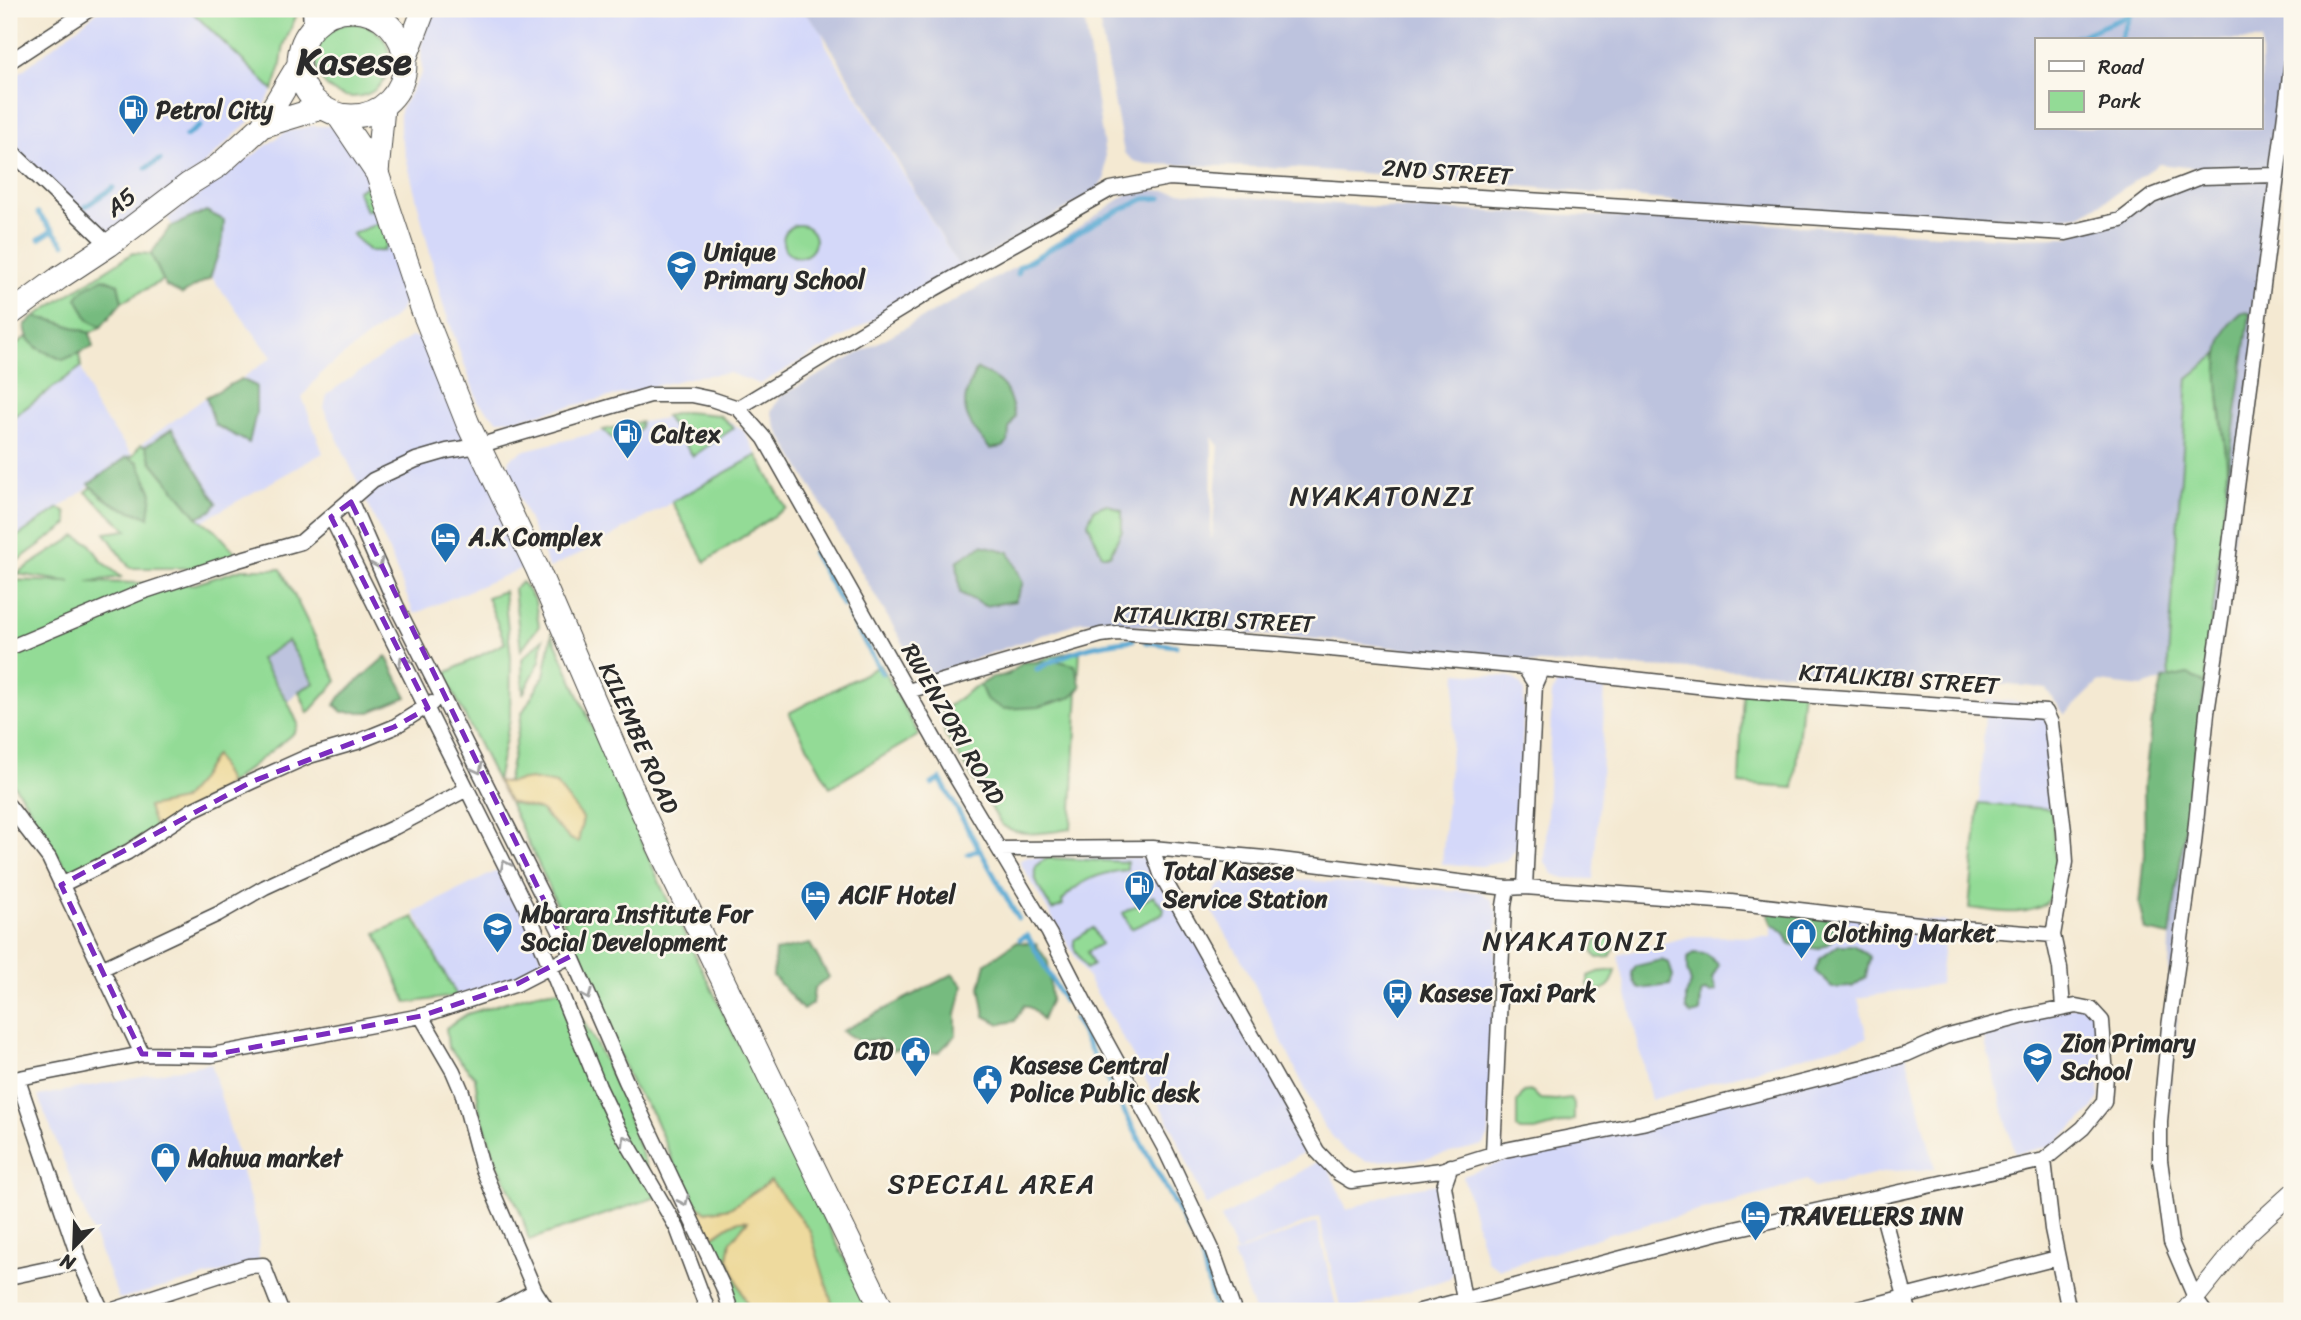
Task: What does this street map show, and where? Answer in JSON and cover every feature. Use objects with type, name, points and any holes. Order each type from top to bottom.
[{"type":"main road","points":[[383,107],[396,94],[404,77],[405,59],[424,9]]},
{"type":"main road","name":"A5","points":[[9,315],[51,283],[109,245],[189,184],[218,166],[262,126],[298,65],[310,18],[345,10],[372,11],[390,26],[401,41],[405,59]]},
{"type":"main road","name":"KILEMBE ROAD","points":[[298,65],[304,89],[329,112],[377,173],[442,363],[478,446],[537,568],[674,879],[883,1311]]},
{"type":"main road","name":"A5","points":[[262,126],[329,112],[353,117],[369,114],[383,107]]},
{"type":"main road","name":"KILEMBE ROAD","points":[[377,173],[383,107]]},
{"type":"street","points":[[9,62],[90,9]]},
{"type":"street","points":[[2195,1308],[2171,1242],[2160,1160],[2160,1121],[2207,713],[2292,60]]},
{"type":"street","points":[[9,149],[109,245]]},
{"type":"street","name":"2ND STREET","points":[[738,408],[934,289],[1111,189],[1158,179],[1196,179],[2066,233],[2121,220],[2152,196],[2201,177],[2277,175]]},
{"type":"street","points":[[9,648],[142,592],[239,559],[301,542],[351,502],[355,495],[373,480],[416,460],[478,446],[650,396],[692,395],[738,408]]},
{"type":"street","name":"RWENZORI ROAD","points":[[738,408],[765,439],[1049,933],[1087,1009],[1164,1147],[1207,1238],[1234,1311]]},
{"type":"street","points":[[351,502],[396,605],[571,956],[626,1081],[723,1287],[731,1311]]},
{"type":"street","points":[[331,517],[526,907],[568,1015],[604,1097],[618,1127],[677,1228],[708,1311]]},
{"type":"street","name":"KITALIKIBI STREET","points":[[908,691],[1101,635],[1117,633],[1543,667],[1743,691],[2046,712],[2051,723],[2066,862],[2053,935]]},
{"type":"street","points":[[1524,667],[1535,684]]},
{"type":"street","points":[[1525,887],[1535,684],[1543,667]]},
{"type":"street","points":[[61,885],[128,852],[192,810],[309,756],[394,727],[428,708],[441,695]]},
{"type":"street","points":[[101,969],[218,914],[265,887],[395,827],[467,789]]},
{"type":"street","points":[[9,807],[49,858],[142,1054]]},
{"type":"street","points":[[999,849],[1152,848],[1265,858],[1507,888],[1525,887],[1731,902],[1936,926],[2053,935],[2060,968],[2063,1008]]},
{"type":"street","points":[[1152,848],[1161,874],[1317,1151],[1338,1173],[1351,1181],[1429,1171],[1493,1153],[1642,1123],[1863,1068],[1907,1054],[1945,1037],[2063,1008],[2076,1006],[2091,1009],[2102,1021],[2106,1088],[2104,1102],[2083,1128],[2044,1160],[1717,1233],[1420,1311]]},
{"type":"street","points":[[1493,1153],[1507,888]]},
{"type":"street","points":[[102,1311],[80,1262],[13,1080],[142,1054],[212,1055],[421,1016],[517,984],[571,956]]},
{"type":"street","points":[[421,1016],[453,1071],[462,1093],[482,1167],[535,1292],[548,1311]]},
{"type":"street","points":[[2044,1160],[2052,1229],[2069,1311]]},
{"type":"street","points":[[1451,1166],[1444,1186],[1464,1300]]},
{"type":"street","points":[[1429,1171],[1444,1186]]},
{"type":"street","points":[[2195,1308],[2248,1233],[2292,1193]]},
{"type":"street","points":[[1878,1197],[1907,1304]]},
{"type":"street","points":[[1850,1311],[1907,1304],[2057,1258]]},
{"type":"street","points":[[9,1277],[80,1262]]},
{"type":"street","points":[[110,1311],[248,1266],[263,1265],[281,1311]]},
{"type":"street","points":[[498,1311],[535,1292]]},
{"type":"highlighted area","points":[[351,502],[571,956],[517,984],[421,1016],[212,1055],[142,1054],[61,885],[251,782],[394,727],[428,708],[331,517]]},
{"type":"shaded area","points":[[101,9],[208,9],[273,90],[262,109],[198,170],[112,233],[19,165],[9,150],[9,81]]},
{"type":"shaded area","points":[[432,9],[801,9],[822,32],[826,45],[961,270],[760,384],[729,373],[697,376],[518,419],[497,420],[478,402],[443,305],[400,133],[400,110],[422,73],[421,45]]},
{"type":"shaded area","points":[[801,9],[1083,9],[1105,155],[1105,178],[1096,191],[961,270],[822,32]]},
{"type":"shaded area","points":[[1097,9],[2292,9],[2292,84],[2178,970],[2176,1037],[2167,1136],[2173,1216],[2179,1244],[2182,1281],[2164,1189],[2170,936],[2205,684],[2219,542],[2249,313],[2228,326],[2218,354],[2188,378],[2168,659],[2169,678],[2142,687],[2099,682],[2065,715],[2046,689],[2026,686],[1800,673],[1490,661],[1345,641],[1082,621],[923,677],[776,427],[771,411],[781,396],[1037,255],[1129,193],[1151,190],[1375,207],[1718,221],[2007,238],[2068,237],[2170,181],[2240,173],[2159,164],[2080,215],[2058,218],[1910,217],[1716,210],[1684,202],[1469,181],[1294,168],[1146,164],[1134,161],[1124,153]],"holes":[[[1212,437],[1219,446],[1212,539],[1211,539]]]},
{"type":"shaded area","points":[[311,126],[338,126],[371,150],[409,293],[398,314],[323,371],[302,397],[323,453],[202,521],[140,445],[206,397],[241,379],[272,357],[167,218],[285,132]]},
{"type":"shaded area","points":[[411,337],[430,340],[527,566],[414,614],[386,544],[324,409],[327,394]]},
{"type":"shaded area","points":[[81,367],[94,405],[133,456],[9,543],[9,421]]},
{"type":"shaded area","points":[[699,412],[719,415],[744,431],[757,455],[583,552],[549,568],[508,471],[509,459],[525,450],[637,423]]},
{"type":"shaded area","points":[[288,641],[315,684],[299,691],[288,702],[259,660]]},
{"type":"shaded area","points":[[1457,673],[1510,677],[1520,683],[1524,691],[1518,847],[1506,861],[1482,866],[1442,864]]},
{"type":"shaded area","points":[[1568,678],[1605,682],[1593,879],[1565,878],[1553,874],[1545,862],[1552,692],[1557,684]]},
{"type":"shaded area","points":[[1986,700],[2037,706],[2049,722],[2052,809],[1979,804]]},
{"type":"shaded area","points":[[1028,857],[1147,858],[1315,1146],[1206,1206],[1174,1131],[1019,861]]},
{"type":"shaded area","points":[[509,865],[545,967],[525,978],[457,996],[414,912]]},
{"type":"shaded area","points":[[1240,876],[1480,892],[1492,900],[1497,914],[1489,1134],[1484,1145],[1424,1159],[1367,1161],[1344,1150],[1322,1124],[1245,965],[1211,910],[1212,897],[1219,884]]},
{"type":"shaded area","name":"Clothing Market","points":[[1771,905],[1946,922],[1940,984],[1858,998],[1867,1038],[1651,1100],[1618,955],[1690,936],[1771,937]]},
{"type":"shaded area","points":[[2083,1004],[2100,1015],[2099,1097],[2093,1109],[2054,1145],[2015,1154],[1982,1031]]},
{"type":"shaded area","points":[[1905,1050],[1935,1169],[1891,1171],[1814,1188],[1807,1180],[1610,1234],[1500,1269],[1487,1261],[1463,1176],[1545,1147]]},
{"type":"shaded area","points":[[211,1063],[258,1228],[259,1263],[119,1299],[38,1096]]},
{"type":"shaded area","points":[[1324,1158],[1347,1210],[1396,1191],[1438,1184],[1457,1261],[1450,1278],[1341,1311],[1319,1217],[1236,1252],[1221,1218]]},
{"type":"shaded area","points":[[1317,1222],[1337,1311],[1254,1311],[1233,1254]]},
{"type":"green space","points":[[189,9],[299,9],[284,45],[273,90]]},
{"type":"green space","points":[[353,23],[374,29],[384,39],[390,60],[384,81],[374,91],[353,97],[332,91],[322,81],[316,60],[322,39],[332,29]]},
{"type":"green space","points":[[369,185],[388,242],[383,251],[369,251],[352,234],[379,223],[372,209],[366,211],[357,190]]},
{"type":"green space","points":[[206,211],[224,220],[223,239],[210,278],[182,294],[166,286],[151,254],[170,227]]},
{"type":"green space","points":[[799,225],[810,230],[815,241],[810,252],[799,257],[788,252],[783,241],[788,230]]},
{"type":"green space","points":[[133,253],[151,254],[163,280],[122,302],[118,284],[88,319],[101,327],[90,333],[34,317]]},
{"type":"green space","points":[[103,278],[118,284],[122,302],[101,327],[88,319],[77,298],[84,289]]},
{"type":"green space","points":[[2242,312],[2250,313],[2226,485],[2227,466],[2218,365],[2227,328]]},
{"type":"green space","points":[[34,317],[90,333],[93,347],[63,360],[43,351],[33,344],[26,333],[25,325]]},
{"type":"green space","points":[[26,337],[37,348],[63,359],[79,353],[81,367],[9,420],[9,350]]},
{"type":"green space","points":[[2218,354],[2220,409],[2228,470],[2205,684],[2188,674],[2169,678],[2168,659],[2188,378]]},
{"type":"green space","points":[[977,369],[994,377],[1004,387],[1010,399],[1015,417],[1009,429],[1008,442],[1002,447],[990,449],[974,429],[966,412],[967,393]]},
{"type":"green space","points":[[241,379],[256,386],[256,413],[249,443],[215,425],[206,397]]},
{"type":"green space","points":[[685,412],[719,415],[734,428],[693,456],[665,416]]},
{"type":"green space","points":[[641,422],[636,435],[616,442],[603,430]]},
{"type":"green space","points":[[172,429],[217,503],[211,511],[197,517],[152,462],[146,446]]},
{"type":"green space","points":[[140,445],[146,446],[152,462],[197,517],[215,530],[236,553],[195,568],[130,568],[105,533],[127,530],[86,492],[92,487],[111,503],[149,517],[138,463],[127,457],[133,456]]},
{"type":"green space","points":[[757,455],[786,508],[705,562],[672,502]]},
{"type":"green space","points":[[127,457],[138,462],[152,493],[149,517],[116,505],[89,484]]},
{"type":"green space","points":[[1107,504],[1122,511],[1122,530],[1110,555],[1102,555],[1088,523],[1094,509]]},
{"type":"green space","points":[[59,508],[66,513],[68,524],[9,567],[9,542]]},
{"type":"green space","points":[[76,536],[89,543],[102,561],[121,577],[88,582],[195,584],[242,569],[281,569],[337,681],[308,713],[299,691],[314,683],[288,641],[260,659],[288,702],[298,724],[295,732],[229,784],[214,756],[197,783],[156,830],[71,874],[42,834],[28,805],[9,778],[9,580],[71,582],[16,574]]},
{"type":"green space","points":[[982,545],[1009,552],[1023,583],[1015,601],[985,606],[960,593],[957,561]]},
{"type":"green space","points":[[522,582],[535,601],[539,626],[521,650],[514,589]]},
{"type":"green space","points":[[504,591],[511,658],[510,719],[497,781],[444,674],[505,643],[487,597]]},
{"type":"green space","points":[[552,634],[662,888],[870,1311],[824,1311],[832,1303],[771,1181],[730,1208],[706,1212],[688,1197],[653,1115],[632,1085],[547,882],[509,802],[540,810],[570,838],[578,841],[583,818],[507,783],[522,713],[544,676]]},
{"type":"green space","points":[[543,639],[540,661],[523,694],[522,659]]},
{"type":"green space","points":[[1080,649],[1071,829],[1018,832],[1002,825],[945,734],[942,711],[973,688],[1045,658]]},
{"type":"green space","points":[[386,656],[407,697],[370,712],[342,712],[335,705],[340,697]]},
{"type":"green space","points":[[1058,661],[1075,665],[1081,687],[1072,697],[1039,707],[1003,709],[986,699],[980,685],[993,677],[1008,675],[1023,662]]},
{"type":"green space","points":[[881,665],[919,735],[830,787],[789,713]]},
{"type":"green space","points":[[2188,674],[2205,684],[2170,936],[2146,931],[2140,905],[2145,854],[2144,785],[2152,720],[2163,679]]},
{"type":"green space","points":[[1743,688],[1803,688],[1794,788],[1739,784]]},
{"type":"green space","points":[[1979,804],[2052,809],[2057,889],[2046,903],[2038,908],[1998,912],[1969,908]]},
{"type":"green space","points":[[1050,858],[1127,862],[1127,870],[1100,875],[1083,883],[1068,894],[1062,901],[1063,905],[1052,910],[1039,888],[1035,873],[1041,862]]},
{"type":"green space","points":[[1153,896],[1164,908],[1163,914],[1131,929],[1123,913]]},
{"type":"green space","points":[[1771,905],[1833,919],[1832,942],[1818,949],[1789,944],[1784,932],[1772,925],[1768,915]]},
{"type":"green space","points":[[414,917],[457,996],[407,1003],[376,933]]},
{"type":"green space","points":[[1093,928],[1101,944],[1087,952],[1093,965],[1086,969],[1074,948],[1074,940]]},
{"type":"green space","points":[[1607,937],[1615,941],[1614,949],[1610,957],[1597,958],[1592,951],[1596,941]]},
{"type":"green space","points":[[1016,942],[1036,944],[1048,962],[1051,999],[1042,1020],[1033,1009],[1024,1005],[1015,1021],[1000,1024],[985,1016],[980,987],[986,963]]},
{"type":"green space","points":[[810,944],[829,977],[814,989],[812,1004],[803,1010],[773,976],[775,951]]},
{"type":"green space","points":[[1839,945],[1854,945],[1870,957],[1866,977],[1852,987],[1833,988],[1815,971],[1820,959]]},
{"type":"green space","points":[[1694,953],[1706,954],[1719,965],[1712,978],[1716,991],[1705,991],[1701,994],[1700,1013],[1691,1015],[1686,1009],[1686,995],[1691,983],[1687,959]]},
{"type":"green space","points":[[1661,960],[1669,963],[1673,977],[1670,985],[1640,989],[1632,973],[1636,966]]},
{"type":"green space","points":[[1616,970],[1606,988],[1593,991],[1588,985],[1588,976]]},
{"type":"green space","points":[[953,974],[963,986],[956,1014],[956,1035],[938,1053],[904,1049],[890,1051],[880,1040],[859,1041],[842,1031]]},
{"type":"green space","points":[[560,990],[592,1036],[605,1062],[657,1197],[529,1240],[521,1213],[496,1161],[480,1113],[475,1077],[448,1047],[446,1028],[467,1014],[536,993]]},
{"type":"green space","points":[[1532,1091],[1540,1099],[1570,1098],[1574,1103],[1574,1120],[1535,1131],[1520,1131],[1517,1128],[1517,1102],[1524,1092]]},
{"type":"green space","points":[[740,1220],[748,1221],[731,1241],[728,1259],[750,1311],[739,1311],[707,1240]]},
{"type":"sand","points":[[215,755],[229,784],[156,830],[148,807],[182,800]]},
{"type":"sand","points":[[530,779],[556,784],[583,818],[578,842],[570,839],[540,810],[509,802],[497,781],[507,783]]},
{"type":"sand","points":[[771,1181],[810,1231],[832,1303],[824,1311],[750,1311],[728,1259],[731,1241],[748,1221],[732,1224],[707,1240],[688,1197],[706,1212],[730,1208]]},
{"type":"waterway","points":[[2074,38],[2130,15],[2121,38]]},
{"type":"waterway","points":[[186,136],[200,126]]},
{"type":"waterway","points":[[146,168],[160,160]]},
{"type":"waterway","points":[[86,206],[113,188]]},
{"type":"waterway","points":[[1017,274],[1019,267],[1103,218],[1144,199],[1161,198]]},
{"type":"waterway","points":[[38,213],[64,244]]},
{"type":"waterway","points":[[39,239],[53,230]]},
{"type":"waterway","points":[[813,553],[843,606]]},
{"type":"waterway","points":[[849,615],[882,673]]},
{"type":"waterway","points":[[1037,669],[1084,649],[1133,640]]},
{"type":"waterway","points":[[1146,642],[1176,646]]},
{"type":"waterway","points":[[932,784],[940,779],[1018,918]]},
{"type":"waterway","points":[[968,854],[979,849]]},
{"type":"waterway","points":[[1020,939],[1027,935],[1064,1001]]},
{"type":"waterway","points":[[1074,1019],[1193,1238]]},
{"type":"waterway","points":[[1202,1258],[1215,1311]]},
{"type":"place","name":"Petrol City","points":[[133,137]]},
{"type":"place","name":"Unique Primary School","points":[[681,293]]},
{"type":"place","name":"Caltex","points":[[628,461]]},
{"type":"place","name":"A.K Complex","points":[[446,564]]},
{"type":"place","name":"Total Kasese Service Station","points":[[1140,912]]},
{"type":"place","name":"ACIF Hotel","points":[[816,922]]},
{"type":"place","name":"Mbarara Institute For Social Development","points":[[498,955]]},
{"type":"place","name":"Clothing Market","points":[[1801,960]]},
{"type":"place","name":"Kasese Taxi Park","points":[[1397,1020]]},
{"type":"place","name":"CID","points":[[916,1078]]},
{"type":"place","name":"Zion Primary School","points":[[2038,1084]]},
{"type":"place","name":"Kasese Central Police Public desk","points":[[987,1106]]},
{"type":"place","name":"Mahwa market","points":[[165,1185]]},
{"type":"place","name":"TRAVELLERS INN","points":[[1755,1243]]},
{"type":"district","name":"Kasese","points":[[354,61]]},
{"type":"district","name":"NYAKATONZI","points":[[1382,495]]},
{"type":"district","name":"NYAKATONZI","points":[[1575,940]]},
{"type":"district","name":"SPECIAL AREA","points":[[992,1183]]}]
